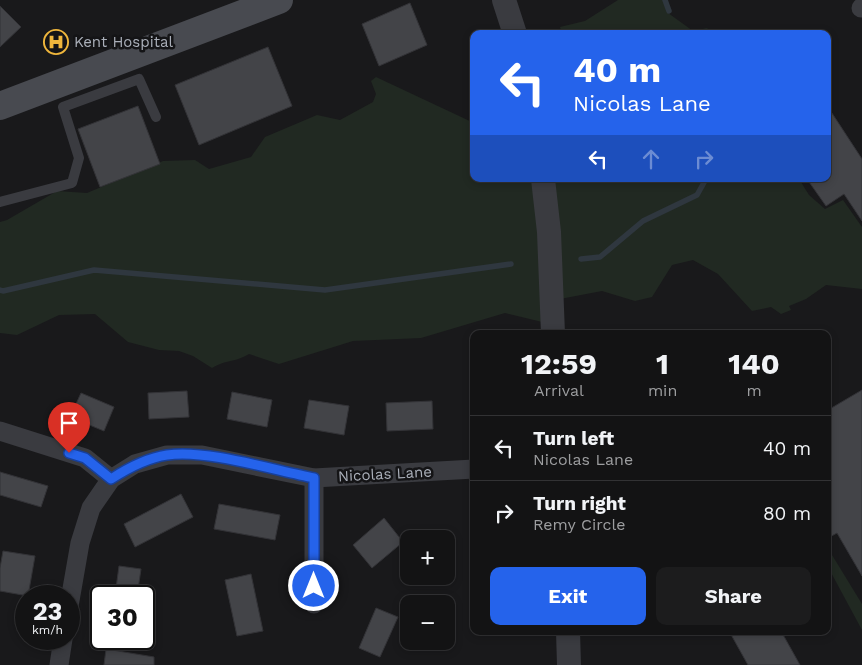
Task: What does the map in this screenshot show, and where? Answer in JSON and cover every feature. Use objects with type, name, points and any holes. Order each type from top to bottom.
[{"type":"main road","points":[[0,106],[66,93],[135,68],[279,0]]},
{"type":"street","points":[[504,0],[514,30]]},
{"type":"street","points":[[544,182],[549,232],[553,330]]},
{"type":"street","points":[[0,431],[85,458],[111,479]]},
{"type":"street","name":"Nicolas Lane","points":[[73,585],[82,534],[91,508],[111,479],[135,464],[167,455],[202,455],[314,478],[470,469]]},
{"type":"street","points":[[314,478],[314,604]]},
{"type":"street","points":[[568,635],[569,665]]},
{"type":"street","points":[[59,665],[61,650]]},
{"type":"lane","points":[[135,68],[156,117]]},
{"type":"lane","points":[[0,202],[72,182],[79,158],[63,107],[66,93]]},
{"type":"shaded area","points":[[618,0],[664,0],[668,13],[692,30],[561,30],[560,27],[585,21]]},
{"type":"shaded area","points":[[376,77],[470,121],[470,182],[801,182],[809,195],[825,209],[843,200],[862,227],[862,289],[826,285],[806,299],[789,306],[791,310],[781,314],[771,307],[752,311],[718,274],[693,260],[672,265],[652,297],[635,301],[602,291],[560,299],[559,326],[505,313],[421,338],[353,341],[279,364],[249,354],[212,368],[193,356],[179,351],[159,350],[128,342],[95,314],[59,315],[17,335],[0,333],[0,222],[7,220],[57,191],[87,193],[163,161],[195,160],[209,169],[251,157],[265,137],[317,115],[340,120],[373,102],[376,94],[371,81]]},
{"type":"shaded area","points":[[831,556],[862,604],[862,630],[831,573]]},
{"type":"building","points":[[410,3],[427,45],[379,66],[362,24]]},
{"type":"building","points":[[0,6],[21,27],[0,47]]},
{"type":"building","points":[[268,47],[292,106],[199,145],[175,85]]},
{"type":"building","points":[[138,106],[160,164],[100,187],[78,129]]},
{"type":"building","points":[[831,112],[862,159],[862,221],[844,194],[826,206],[809,182],[831,182]]},
{"type":"building","points":[[862,390],[862,576],[837,533],[831,536],[831,408]]},
{"type":"building","points":[[187,391],[189,417],[149,419],[148,393]]},
{"type":"building","points":[[232,392],[272,400],[267,427],[227,419]]},
{"type":"building","points":[[81,393],[114,407],[104,431],[70,417]]},
{"type":"building","points":[[309,400],[349,406],[344,435],[304,428]]},
{"type":"building","points":[[432,401],[433,429],[387,431],[386,403]]},
{"type":"building","points":[[0,472],[48,486],[41,507],[0,495]]},
{"type":"building","points":[[181,494],[193,517],[135,547],[124,524]]},
{"type":"building","points":[[219,504],[280,515],[275,540],[214,529]]},
{"type":"building","points":[[384,518],[400,538],[400,545],[372,568],[353,545]]},
{"type":"building","points":[[3,551],[35,556],[30,585],[15,585],[15,594],[0,591],[0,568]]},
{"type":"building","points":[[119,566],[141,569],[139,585],[116,585]]},
{"type":"building","points":[[251,574],[263,631],[237,636],[225,580]]},
{"type":"building","points":[[376,608],[398,617],[380,657],[359,648]]},
{"type":"building","points":[[731,635],[783,635],[800,665],[748,665]]},
{"type":"building","points":[[106,650],[154,657],[154,665],[104,665]]},
{"type":"waterway","points":[[665,0],[669,11]]},
{"type":"waterway","points":[[581,259],[600,257],[643,221],[697,195],[704,182]]},
{"type":"waterway","points":[[0,290],[3,291],[94,270],[325,290],[511,264]]},
{"type":"place","name":"Kent Hospital","points":[[56,42]]},
{"type":"route","points":[[69,453],[85,458],[111,479],[135,464],[167,455],[202,455],[314,478],[314,586]]}]
